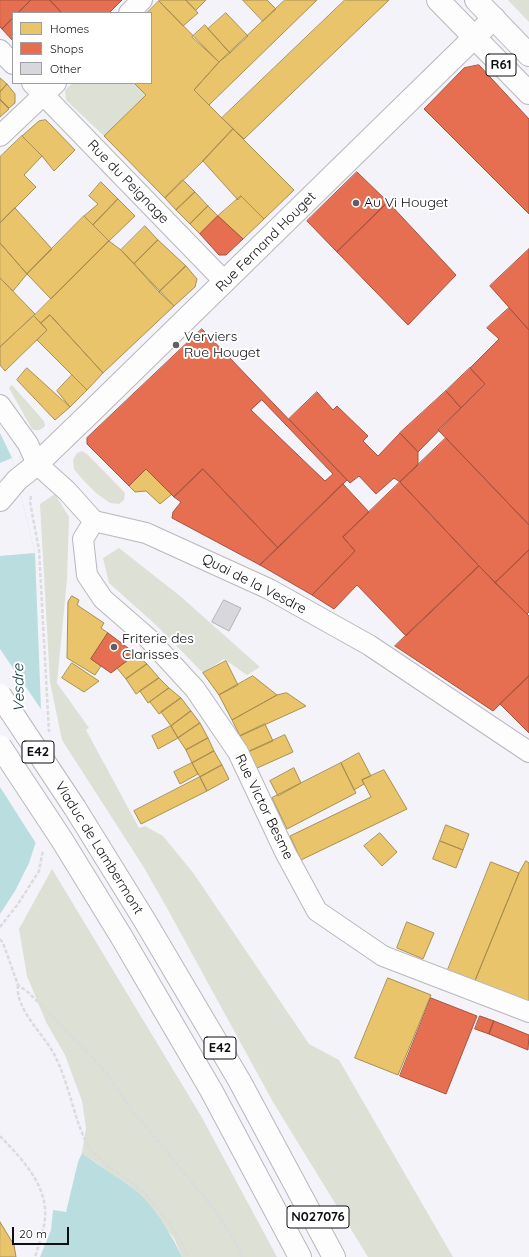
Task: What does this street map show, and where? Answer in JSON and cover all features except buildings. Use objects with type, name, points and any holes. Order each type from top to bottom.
[{"type":"main road","name":"R61","points":[[438,0],[529,93]]},
{"type":"main road","name":"R61","points":[[476,0],[529,55]]},
{"type":"main road","name":"Rue Fernand Houget","points":[[0,500],[24,487],[37,464],[494,18]]},
{"type":"main road","name":"Viaduc de Lambermont","points":[[0,695],[75,808],[145,921],[239,1080],[291,1177]]},
{"type":"main road","name":"Viaduc de Lambermont","points":[[0,746],[62,840],[121,936],[211,1090],[300,1257]]},
{"type":"main road","name":"E42","points":[[291,1177],[334,1257]]},
{"type":"main road","name":"N027076","points":[[291,1177],[345,1257]]},
{"type":"street","points":[[130,12],[142,0]]},
{"type":"street","points":[[0,50],[12,63]]},
{"type":"street","points":[[0,136],[44,87]]},
{"type":"street","name":"Rue du Peignage","points":[[44,87],[225,282]]},
{"type":"street","points":[[0,405],[28,444],[37,464],[67,491],[94,521]]},
{"type":"street","name":"Quai de la Vesdre","points":[[94,521],[146,533],[269,589],[369,646],[529,752]]},
{"type":"street","name":"Rue Victor Besme","points":[[94,521],[83,538],[87,575],[103,600],[150,639],[196,690],[238,752],[285,852],[317,911],[383,956],[529,1012]]},
{"type":"path","points":[[24,487],[30,502],[40,550],[46,672]]},
{"type":"path","points":[[0,928],[18,904],[39,871]]},
{"type":"path","points":[[0,939],[3,943],[18,985],[17,992],[25,1010],[55,1055],[82,1132],[90,1148],[101,1160],[145,1194],[177,1235],[188,1257]]},
{"type":"path","points":[[18,985],[49,1013],[106,1072],[137,1116],[214,1209],[236,1243],[242,1257]]},
{"type":"path","points":[[0,1136],[29,1167],[38,1184],[43,1200],[45,1216],[35,1257]]},
{"type":"shaded area","points":[[508,0],[529,0],[529,22]]},
{"type":"shaded area","points":[[72,84],[135,84],[146,95],[104,136],[66,100],[65,90]]},
{"type":"shaded area","points":[[12,385],[44,421],[45,426],[42,429],[32,429],[9,388]]},
{"type":"shaded area","points":[[82,451],[87,454],[125,493],[124,500],[119,504],[110,503],[96,493],[74,469],[73,460],[77,453]]},
{"type":"shaded area","points":[[55,494],[69,517],[67,579],[57,683],[89,728],[86,730],[139,828],[145,826],[163,836],[194,874],[309,1044],[339,1060],[453,1257],[368,1257],[273,1102],[143,866],[62,740],[50,682],[40,504]]},
{"type":"shaded area","points":[[119,548],[180,596],[260,667],[247,675],[224,659],[203,673],[156,625],[109,583],[103,558]]},
{"type":"shaded area","points":[[52,869],[201,1116],[277,1257],[182,1257],[174,1238],[135,1190],[82,1153],[86,1128],[82,1101],[65,1055],[46,1022],[27,976],[19,929]]},
{"type":"water","name":"Vesdre","points":[[0,433],[12,458],[35,553],[45,814],[29,863],[15,891],[0,914]]},
{"type":"water","points":[[82,1153],[129,1185],[142,1196],[162,1221],[182,1257],[40,1257],[51,1230],[53,1210],[66,1212],[78,1162]]},
{"type":"pier","points":[[12,458],[35,553],[0,556],[0,463]]},
{"type":"pier","points":[[0,649],[43,712],[47,814],[37,845],[0,787]]},
{"type":"place","name":"Au Vi Houget","points":[[356,203]]},
{"type":"place","name":"Verviers Rue Houget","points":[[176,345]]},
{"type":"place","name":"Friterie des Clarisses","points":[[114,647]]}]
